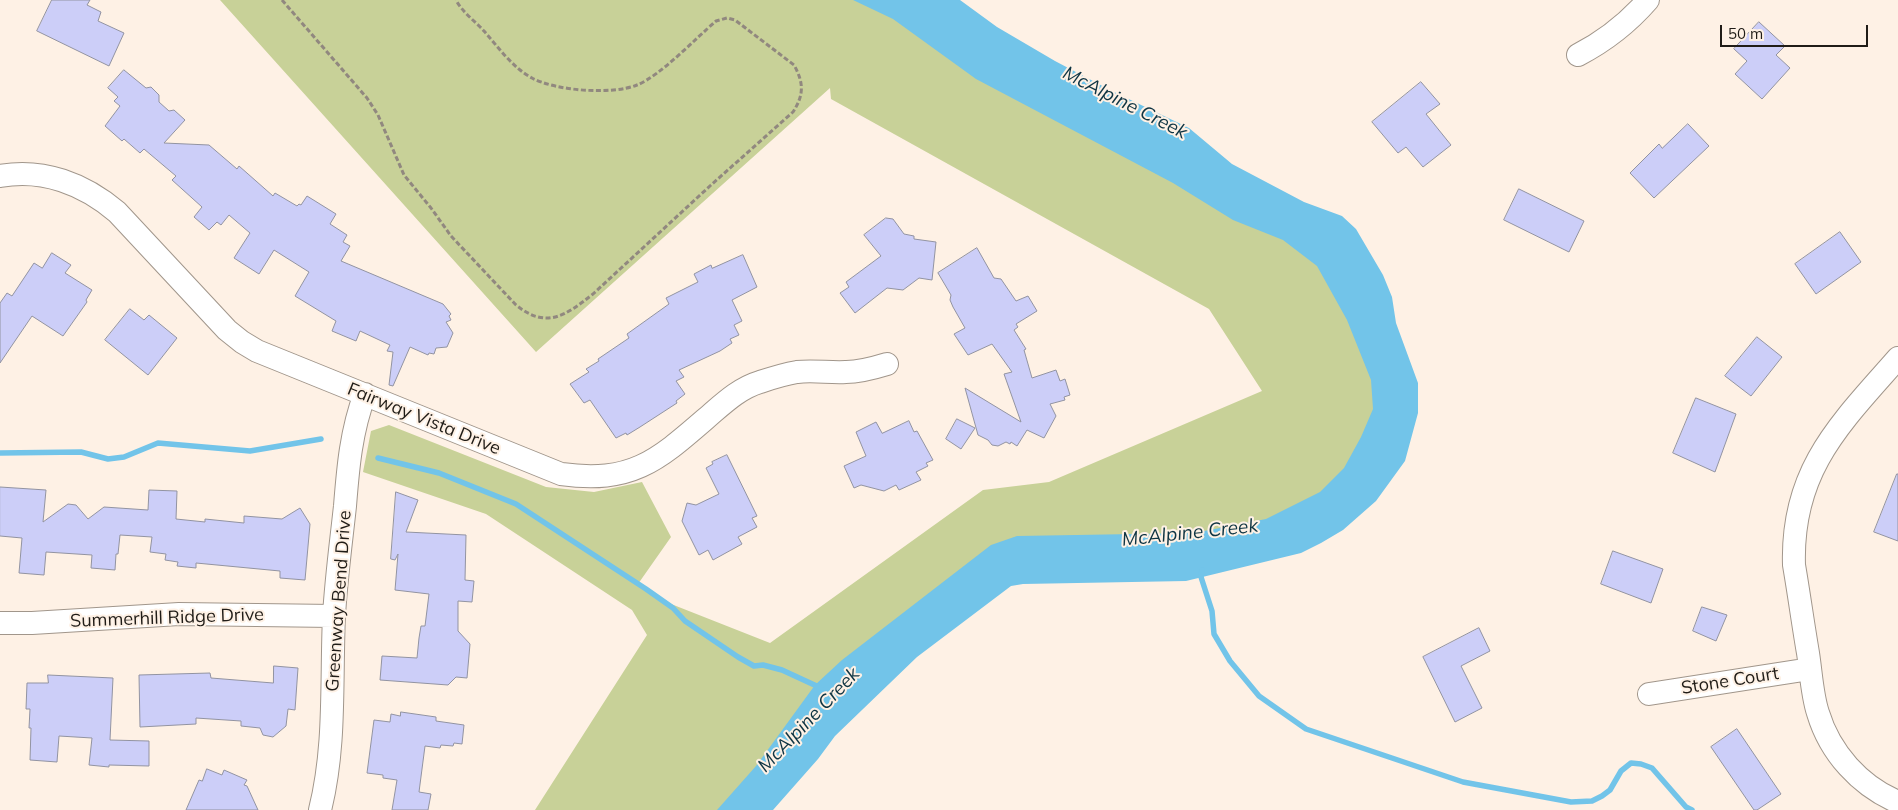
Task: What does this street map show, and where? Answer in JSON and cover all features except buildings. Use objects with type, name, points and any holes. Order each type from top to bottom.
[{"type":"street","points":[[1578,55],[1600,44],[1621,27],[1648,0]]},
{"type":"street","name":"Fairway Vista Drive","points":[[0,176],[17,173],[38,175],[83,188],[100,198],[117,212],[227,330],[257,351],[561,474],[586,477],[607,476],[625,472],[659,457],[728,400],[745,388],[767,380],[798,372],[848,372],[888,364]]},
{"type":"street","points":[[1898,358],[1831,437],[1812,470],[1797,516],[1794,549],[1794,565],[1817,712],[1828,739],[1836,752],[1855,774],[1878,792],[1898,802]]},
{"type":"street","name":"Greenway Bend Drive","points":[[320,810],[329,754],[333,705],[334,616],[350,446],[357,415],[365,394]]},
{"type":"street","name":"Summerhill Ridge Drive","points":[[0,623],[179,614],[334,616]]},
{"type":"street","name":"Stone Court","points":[[1649,694],[1810,668]]},
{"type":"path","points":[[282,0],[367,98],[378,115],[404,175],[451,236],[516,305],[526,313],[538,318],[550,319],[562,315],[594,294],[793,112],[800,102],[800,76],[794,65],[735,20],[727,18],[716,21],[652,77],[637,85],[621,90],[588,90],[556,85],[532,78],[509,60],[456,0]]},
{"type":"green space","points":[[220,0],[889,0],[1332,237],[1378,347],[1373,447],[1273,548],[972,568],[726,810],[535,810],[647,635],[632,610],[486,514],[363,472],[371,431],[389,425],[546,487],[594,492],[642,482],[671,537],[638,584],[666,602],[770,643],[983,490],[1049,482],[1262,391],[1209,309],[831,99],[830,88],[536,352]]},
{"type":"water","name":"McAlpine Creek","points":[[853,0],[960,0],[997,27],[1055,61],[1189,128],[1232,164],[1304,202],[1342,216],[1356,229],[1383,275],[1392,297],[1396,323],[1418,383],[1418,413],[1405,461],[1376,501],[1343,530],[1321,543],[1301,553],[1186,581],[1023,584],[1011,586],[917,657],[835,736],[818,759],[773,810],[717,810],[756,766],[815,685],[842,660],[991,545],[1017,536],[1194,533],[1266,519],[1320,492],[1344,468],[1361,437],[1373,409],[1371,380],[1347,320],[1317,266],[1283,240],[1233,220],[1173,183],[976,79],[893,19]]},
{"type":"waterway","points":[[0,453],[81,452],[108,459],[124,457],[158,443],[250,451],[321,439]]},
{"type":"waterway","name":"McAlpine Creek","points":[[378,458],[439,473],[516,504],[646,589],[673,608],[685,621],[738,657],[754,666],[763,665],[782,670],[821,688]]},
{"type":"waterway","points":[[1202,570],[1201,577],[1212,611],[1214,634],[1230,661],[1259,696],[1306,729],[1463,782],[1571,802],[1592,801],[1602,796],[1610,790],[1621,771],[1631,763],[1641,764],[1652,768],[1686,807],[1692,810]]}]
